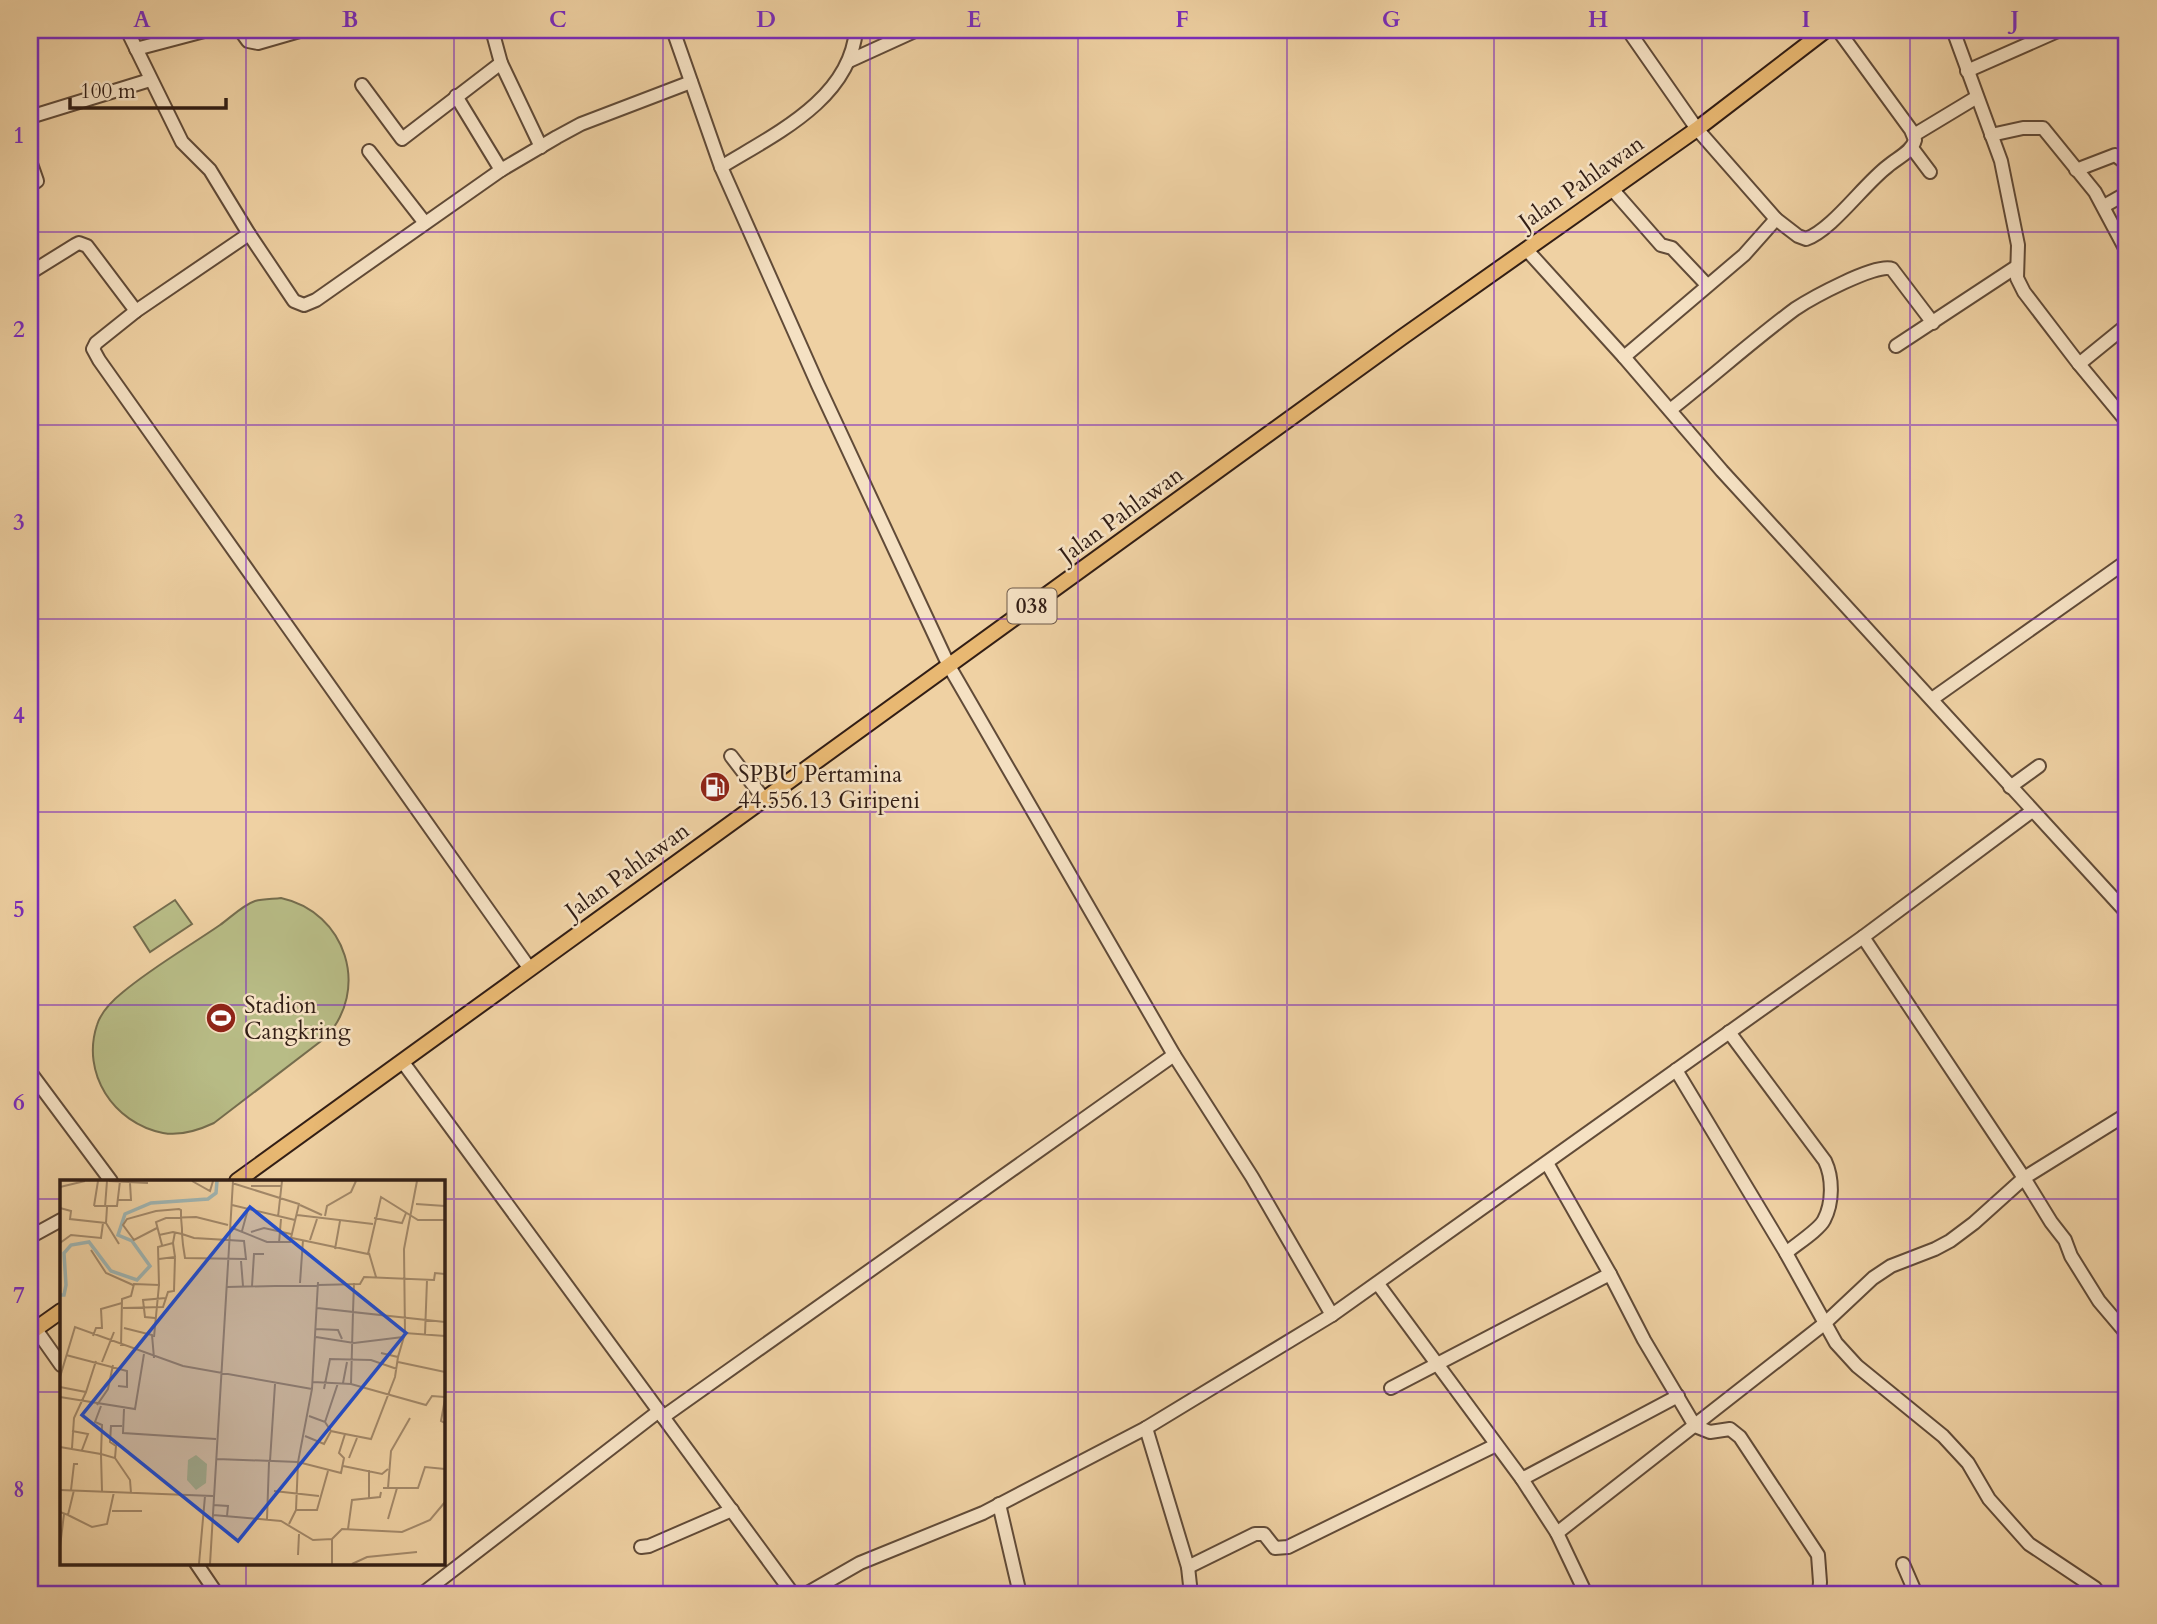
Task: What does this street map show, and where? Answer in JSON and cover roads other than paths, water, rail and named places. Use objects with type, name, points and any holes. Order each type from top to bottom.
[{"type":"main road","name":"Jalan Pahlawan","points":[[238,1180],[1526,249],[1697,129],[1826,30]]},
{"type":"main road","points":[[33,1330],[60,1312]]},
{"type":"street","points":[[127,30],[149,80],[182,142],[210,170],[249,234],[295,301],[304,305],[316,300],[501,170],[541,146],[581,124],[691,82]]},
{"type":"street","points":[[136,50],[208,30]]},
{"type":"street","points":[[240,30],[248,41],[258,43],[303,30]]},
{"type":"street","points":[[492,30],[501,63],[541,146]]},
{"type":"street","points":[[673,30],[721,167],[818,385],[949,666],[1174,1055],[1252,1177],[1332,1315]]},
{"type":"street","points":[[721,167],[794,121],[818,102],[849,61],[856,30]]},
{"type":"street","points":[[849,61],[917,30]]},
{"type":"street","points":[[1628,30],[1697,129],[1776,219],[1798,236],[1809,238],[1913,142],[1977,97]]},
{"type":"street","points":[[1838,30],[1930,172]]},
{"type":"street","points":[[1952,30],[2001,161],[2018,245],[2017,278],[2024,292],[2127,422]]},
{"type":"street","points":[[1967,71],[2060,30]]},
{"type":"street","points":[[362,85],[402,139],[501,63]]},
{"type":"street","points":[[30,117],[149,80]]},
{"type":"street","points":[[456,96],[501,170]]},
{"type":"street","points":[[1991,135],[2023,128],[2043,128],[2095,192],[2127,252]]},
{"type":"street","points":[[369,151],[425,223]]},
{"type":"street","points":[[2076,170],[2115,155],[2127,164]]},
{"type":"street","points":[[30,161],[37,181],[30,185]]},
{"type":"street","points":[[1612,189],[1661,245],[1672,248],[1707,285]]},
{"type":"street","points":[[2104,206],[2127,193]]},
{"type":"street","points":[[1624,357],[1744,255],[1776,219]]},
{"type":"street","points":[[249,234],[136,311],[96,342],[93,349],[530,968]]},
{"type":"street","points":[[30,273],[75,245],[87,246],[136,311]]},
{"type":"street","points":[[1526,249],[1723,471],[2127,914]]},
{"type":"street","points":[[1670,410],[1797,308],[1847,281],[1883,267],[1892,269],[1933,323]]},
{"type":"street","points":[[1896,346],[2016,267]]},
{"type":"street","points":[[2079,364],[2127,324]]},
{"type":"street","points":[[1932,699],[2127,561]]},
{"type":"street","points":[[731,756],[764,799]]},
{"type":"street","points":[[2010,787],[2039,766]]},
{"type":"street","points":[[806,1594],[860,1563],[999,1504],[1146,1428],[1332,1315],[1863,937],[2032,811]]},
{"type":"street","points":[[1863,937],[2065,1240],[2099,1301],[2127,1334]]},
{"type":"street","points":[[1729,1032],[1825,1161],[1831,1174],[1830,1200],[1824,1222],[1786,1252]]},
{"type":"street","points":[[422,1594],[661,1414],[1174,1055]]},
{"type":"street","points":[[402,1061],[793,1594]]},
{"type":"street","points":[[1676,1070],[1786,1252],[1836,1343],[1857,1366],[1943,1436],[1968,1463],[1989,1499],[2029,1544],[2100,1594]]},
{"type":"street","points":[[30,1072],[110,1180]]},
{"type":"street","points":[[1557,1534],[1824,1324],[1873,1278],[1891,1266],[1950,1241],[2024,1178],[2127,1114]]},
{"type":"street","points":[[1547,1163],[1644,1340],[1695,1426],[1710,1432],[1730,1430],[1745,1443],[1818,1555],[1821,1582],[1819,1594]]},
{"type":"street","points":[[30,1237],[60,1221]]},
{"type":"street","points":[[1391,1388],[1610,1274]]},
{"type":"street","points":[[1378,1284],[1522,1479],[1557,1534],[1586,1594]]},
{"type":"street","points":[[33,1330],[60,1364]]},
{"type":"street","points":[[1522,1479],[1678,1396]]},
{"type":"street","points":[[1146,1428],[1188,1567],[1191,1594]]},
{"type":"street","points":[[1188,1567],[1255,1534],[1264,1534],[1275,1548],[1287,1547],[1496,1445]]},
{"type":"street","points":[[999,1504],[1020,1594]]},
{"type":"street","points":[[641,1547],[732,1510]]},
{"type":"street","points":[[197,1564],[217,1594]]},
{"type":"street","points":[[1903,1564],[1916,1594]]},
{"type":"place","name":"SPBU Pertamina 44.556.13 Giripeni","points":[[715,787]]},
{"type":"place","name":"Stadion Cangkring","points":[[221,1018]]}]
